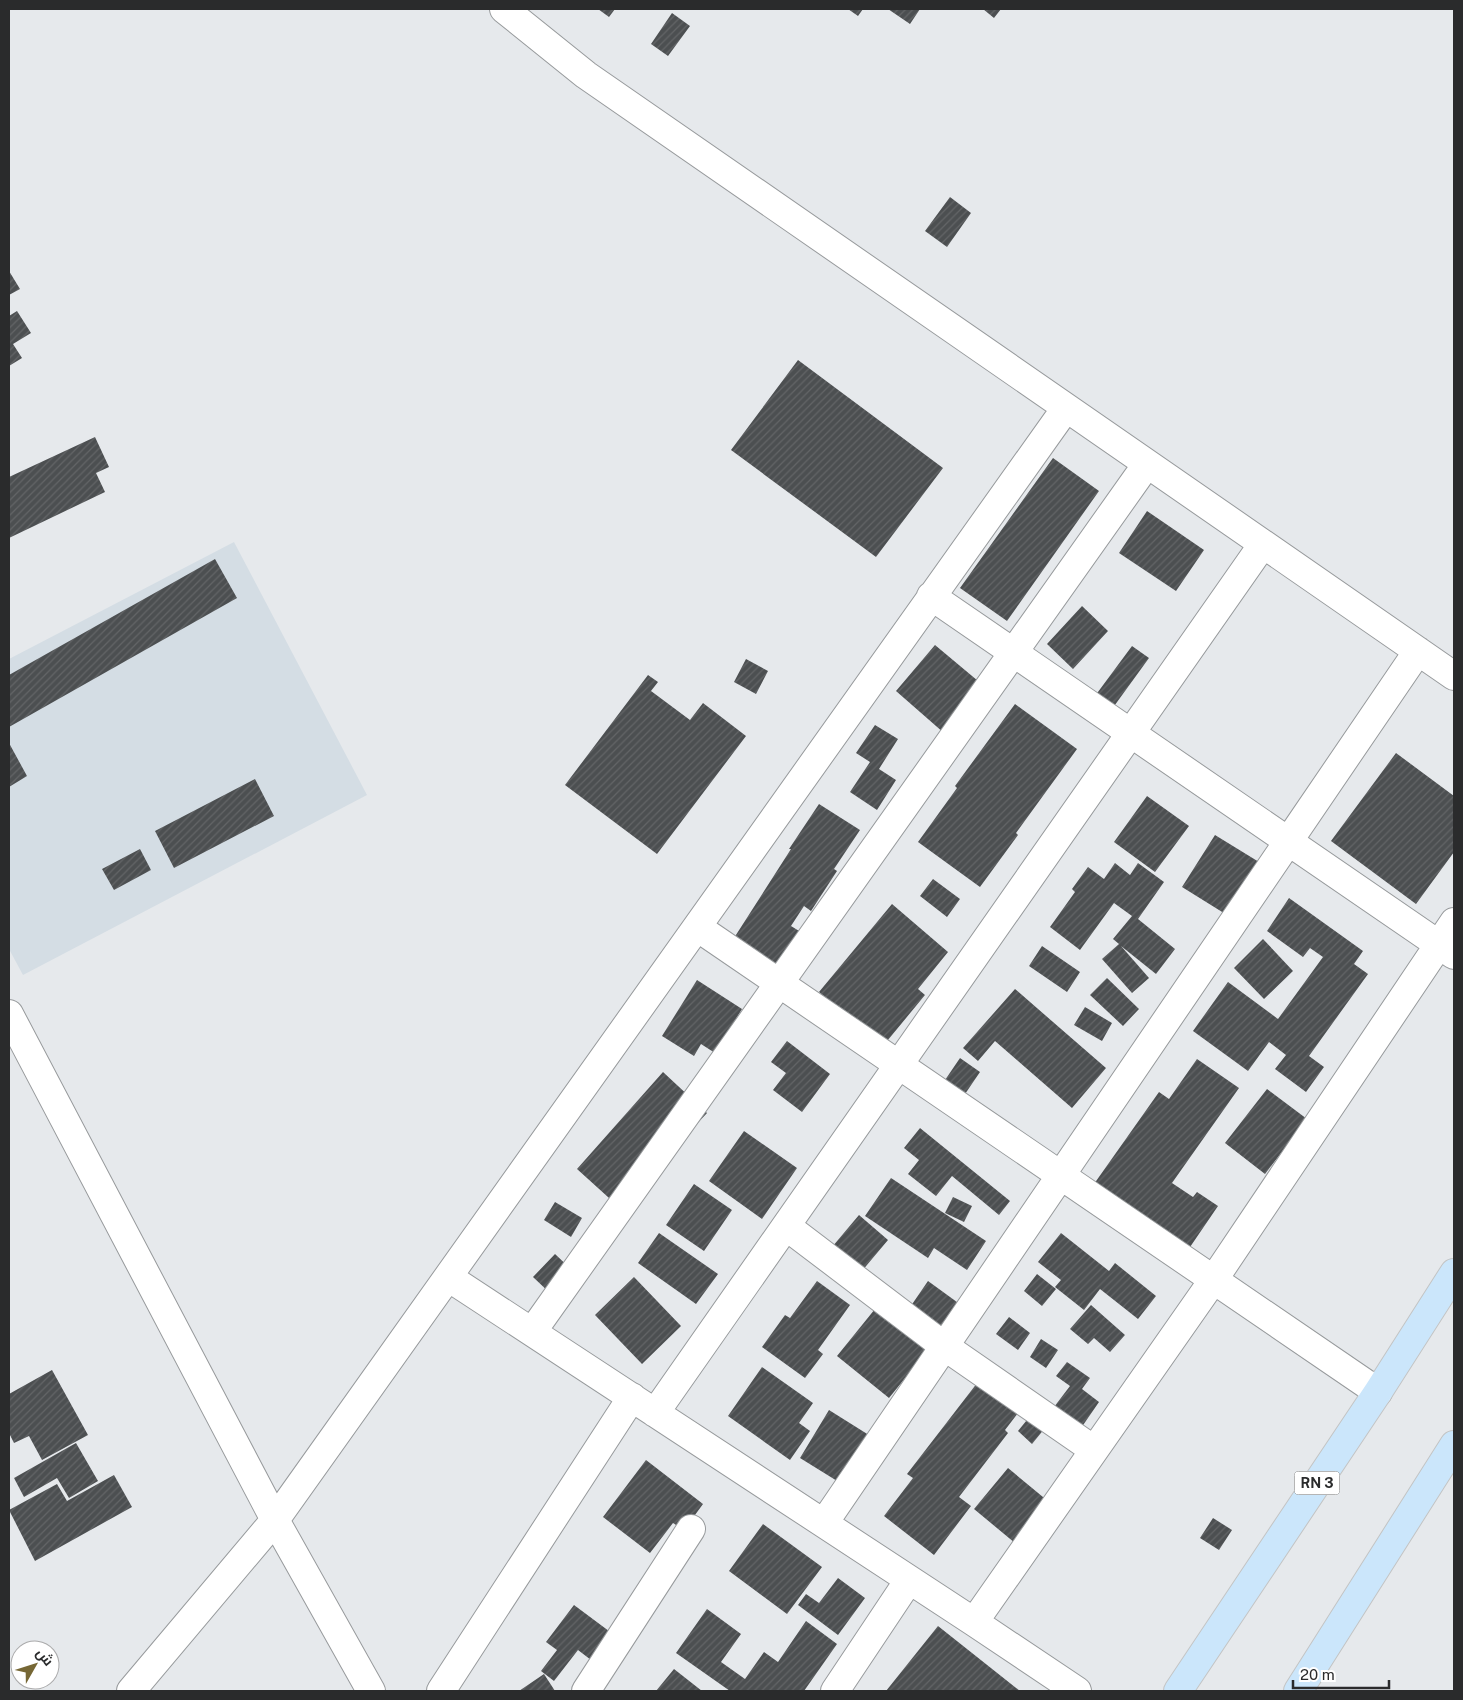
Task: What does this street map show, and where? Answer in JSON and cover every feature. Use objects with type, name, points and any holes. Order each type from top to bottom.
[{"type":"main road","name":"RN 3","points":[[1178,1691],[1378,1392],[1454,1274]]},
{"type":"main road","points":[[1298,1691],[1454,1446]]},
{"type":"street","points":[[504,9],[586,75],[1454,676]]},
{"type":"street","points":[[131,1691],[275,1520],[1066,408]]},
{"type":"street","points":[[532,1332],[1147,464]]},
{"type":"street","points":[[655,1413],[1263,544]]},
{"type":"street","points":[[932,596],[1447,950]]},
{"type":"street","points":[[824,1523],[1418,651]]},
{"type":"street","points":[[974,1622],[1447,950],[1454,922]]},
{"type":"street","points":[[697,927],[1378,1392]]},
{"type":"street","points":[[9,1014],[275,1520],[371,1691]]},
{"type":"street","points":[[786,1226],[944,1346],[1094,1450]]},
{"type":"street","points":[[448,1277],[1077,1691]]},
{"type":"street","points":[[441,1691],[632,1397]]},
{"type":"street","points":[[586,1691],[691,1529]]},
{"type":"street","points":[[835,1691],[910,1580]]},
{"type":"shaded area","points":[[234,542],[367,795],[23,975],[9,949],[9,659]]},
{"type":"building","points":[[598,9],[615,9],[609,17]]},
{"type":"building","points":[[848,9],[863,9],[858,16]]},
{"type":"building","points":[[888,9],[920,9],[910,24]]},
{"type":"building","points":[[983,9],[1001,9],[994,18]]},
{"type":"building","points":[[672,13],[690,26],[668,56],[651,44]]},
{"type":"building","points":[[950,197],[971,213],[947,247],[925,231]]},
{"type":"building","points":[[9,271],[20,289],[9,295]]},
{"type":"building","points":[[17,311],[31,333],[13,344],[22,358],[9,366],[9,316]]},
{"type":"building","points":[[798,360],[943,468],[876,557],[731,450]]},
{"type":"building","points":[[95,437],[109,467],[96,473],[105,492],[9,538],[9,477]]},
{"type":"building","points":[[1053,458],[1099,491],[1007,621],[960,588]]},
{"type":"building","points":[[1147,511],[1204,550],[1176,591],[1119,553]]},
{"type":"building","points":[[215,559],[237,598],[9,727],[9,675]]},
{"type":"building","points":[[1082,606],[1108,631],[1073,669],[1047,644]]},
{"type":"building","points":[[935,645],[984,686],[944,733],[896,691]]},
{"type":"building","points":[[1132,646],[1149,658],[1112,709],[1095,696]]},
{"type":"building","points":[[746,659],[768,671],[756,694],[734,682]]},
{"type":"building","points":[[648,675],[658,682],[651,691],[690,720],[703,703],[746,736],[657,854],[565,785]]},
{"type":"building","points":[[1015,704],[1077,749],[1016,833],[1018,835],[980,887],[918,842],[957,788],[955,786]]},
{"type":"building","points":[[875,725],[898,739],[879,769],[896,780],[877,810],[850,792],[870,762],[856,753]]},
{"type":"building","points":[[9,743],[27,776],[9,787]]},
{"type":"building","points":[[1396,753],[1454,796],[1454,852],[1416,904],[1331,841]]},
{"type":"building","points":[[255,779],[274,816],[174,868],[155,831]]},
{"type":"building","points":[[1147,796],[1189,826],[1155,872],[1114,842]]},
{"type":"building","points":[[819,804],[860,830],[834,869],[837,871],[811,911],[804,906],[791,926],[812,939],[789,974],[734,938]]},
{"type":"building","points":[[1215,835],[1259,862],[1227,915],[1182,887]]},
{"type":"building","points":[[140,849],[151,870],[114,890],[102,869]]},
{"type":"building","points":[[1115,863],[1130,875],[1138,863],[1164,882],[1138,919],[1175,949],[1156,974],[1121,946],[1149,978],[1132,993],[1102,959],[1119,944],[1113,939],[1132,916],[1114,903],[1080,950],[1050,927],[1075,892],[1072,889],[1088,867],[1104,879]]},
{"type":"building","points":[[933,879],[960,899],[947,917],[920,896]]},
{"type":"building","points":[[1289,898],[1363,951],[1354,964],[1368,974],[1309,1056],[1324,1067],[1306,1092],[1275,1069],[1286,1055],[1269,1042],[1248,1071],[1193,1031],[1228,982],[1278,1019],[1323,957],[1310,948],[1303,957],[1267,931]]},
{"type":"building","points":[[892,904],[948,952],[918,989],[925,995],[883,1046],[819,992]]},
{"type":"building","points":[[1263,939],[1293,971],[1264,999],[1234,968]]},
{"type":"building","points":[[1042,946],[1080,972],[1067,992],[1029,966]]},
{"type":"building","points":[[1107,978],[1139,1009],[1123,1026],[1090,995]]},
{"type":"building","points":[[697,980],[742,1009],[715,1053],[701,1044],[694,1056],[662,1036]]},
{"type":"building","points":[[1015,989],[1106,1068],[1072,1108],[995,1041],[978,1061],[963,1048]]},
{"type":"building","points":[[1085,1007],[1112,1023],[1102,1041],[1074,1025]]},
{"type":"building","points":[[787,1041],[830,1074],[802,1112],[773,1090],[786,1073],[771,1062]]},
{"type":"building","points":[[960,1058],[980,1072],[963,1097],[943,1083]]},
{"type":"building","points":[[1197,1059],[1239,1088],[1172,1183],[1193,1197],[1197,1192],[1218,1206],[1188,1250],[1094,1184],[1159,1092],[1169,1099]]},
{"type":"building","points":[[663,1072],[707,1113],[619,1207],[577,1169]]},
{"type":"building","points":[[1267,1089],[1307,1119],[1265,1174],[1225,1143]]},
{"type":"building","points":[[920,1128],[1010,1201],[999,1215],[952,1176],[936,1196],[908,1174],[919,1160],[904,1148]]},
{"type":"building","points":[[744,1131],[797,1168],[762,1219],[709,1181]]},
{"type":"building","points":[[891,1178],[986,1241],[967,1270],[934,1248],[928,1258],[865,1216]]},
{"type":"building","points":[[694,1184],[732,1210],[704,1251],[666,1225]]},
{"type":"building","points":[[953,1197],[972,1206],[964,1222],[945,1213]]},
{"type":"building","points":[[555,1202],[582,1218],[571,1237],[544,1220]]},
{"type":"building","points":[[859,1215],[888,1240],[856,1278],[827,1253]]},
{"type":"building","points":[[659,1233],[718,1274],[696,1304],[638,1263]]},
{"type":"building","points":[[1061,1233],[1109,1271],[1115,1263],[1156,1296],[1138,1319],[1100,1289],[1084,1310],[1055,1287],[1061,1280],[1038,1262]]},
{"type":"building","points":[[555,1254],[574,1272],[552,1295],[533,1277]]},
{"type":"building","points":[[1037,1274],[1056,1289],[1042,1306],[1024,1291]]},
{"type":"building","points":[[634,1277],[681,1326],[642,1364],[595,1315]]},
{"type":"building","points":[[817,1281],[850,1305],[818,1350],[823,1354],[805,1378],[762,1347],[785,1315],[790,1318]]},
{"type":"building","points":[[928,1281],[961,1305],[937,1339],[904,1316]]},
{"type":"building","points":[[1091,1305],[1125,1335],[1110,1352],[1094,1338],[1088,1344],[1070,1329]]},
{"type":"building","points":[[875,1309],[927,1351],[889,1398],[837,1356]]},
{"type":"building","points":[[1009,1317],[1030,1333],[1018,1350],[996,1334]]},
{"type":"building","points":[[1041,1339],[1058,1350],[1046,1368],[1030,1357]]},
{"type":"building","points":[[1067,1362],[1090,1378],[1082,1389],[1099,1402],[1079,1431],[1051,1411],[1070,1386],[1056,1376]]},
{"type":"building","points":[[762,1367],[813,1403],[799,1423],[810,1431],[790,1460],[728,1416]]},
{"type":"building","points":[[52,1370],[88,1435],[42,1460],[29,1436],[14,1443],[9,1433],[9,1394]]},
{"type":"building","points":[[981,1378],[1021,1409],[1005,1430],[1008,1433],[959,1497],[971,1506],[934,1555],[884,1516],[913,1478],[907,1474]]},
{"type":"building","points":[[829,1410],[872,1437],[842,1484],[800,1458]]},
{"type":"building","points":[[1031,1415],[1045,1428],[1032,1444],[1018,1431]]},
{"type":"building","points":[[76,1443],[98,1481],[69,1498],[57,1478],[24,1497],[14,1478]]},
{"type":"building","points":[[646,1460],[703,1504],[684,1530],[673,1523],[650,1553],[603,1517]]},
{"type":"building","points":[[1008,1468],[1049,1502],[1015,1543],[974,1509]]},
{"type":"building","points":[[114,1475],[132,1507],[35,1561],[9,1510],[57,1484],[67,1501]]},
{"type":"building","points":[[1213,1518],[1232,1530],[1219,1550],[1200,1538]]},
{"type":"building","points":[[763,1524],[822,1567],[787,1614],[729,1571]]},
{"type":"building","points":[[838,1578],[865,1598],[838,1635],[798,1605],[806,1594],[819,1603]]},
{"type":"building","points":[[574,1605],[629,1646],[608,1673],[578,1650],[554,1681],[541,1671],[557,1650],[546,1642]]},
{"type":"building","points":[[707,1609],[741,1634],[721,1662],[745,1679],[764,1652],[778,1662],[806,1621],[837,1644],[804,1691],[730,1691],[676,1653]]},
{"type":"building","points":[[938,1626],[1020,1691],[886,1691]]},
{"type":"building","points":[[674,1669],[702,1691],[656,1691]]},
{"type":"building","points":[[544,1674],[555,1691],[519,1691]]}]
